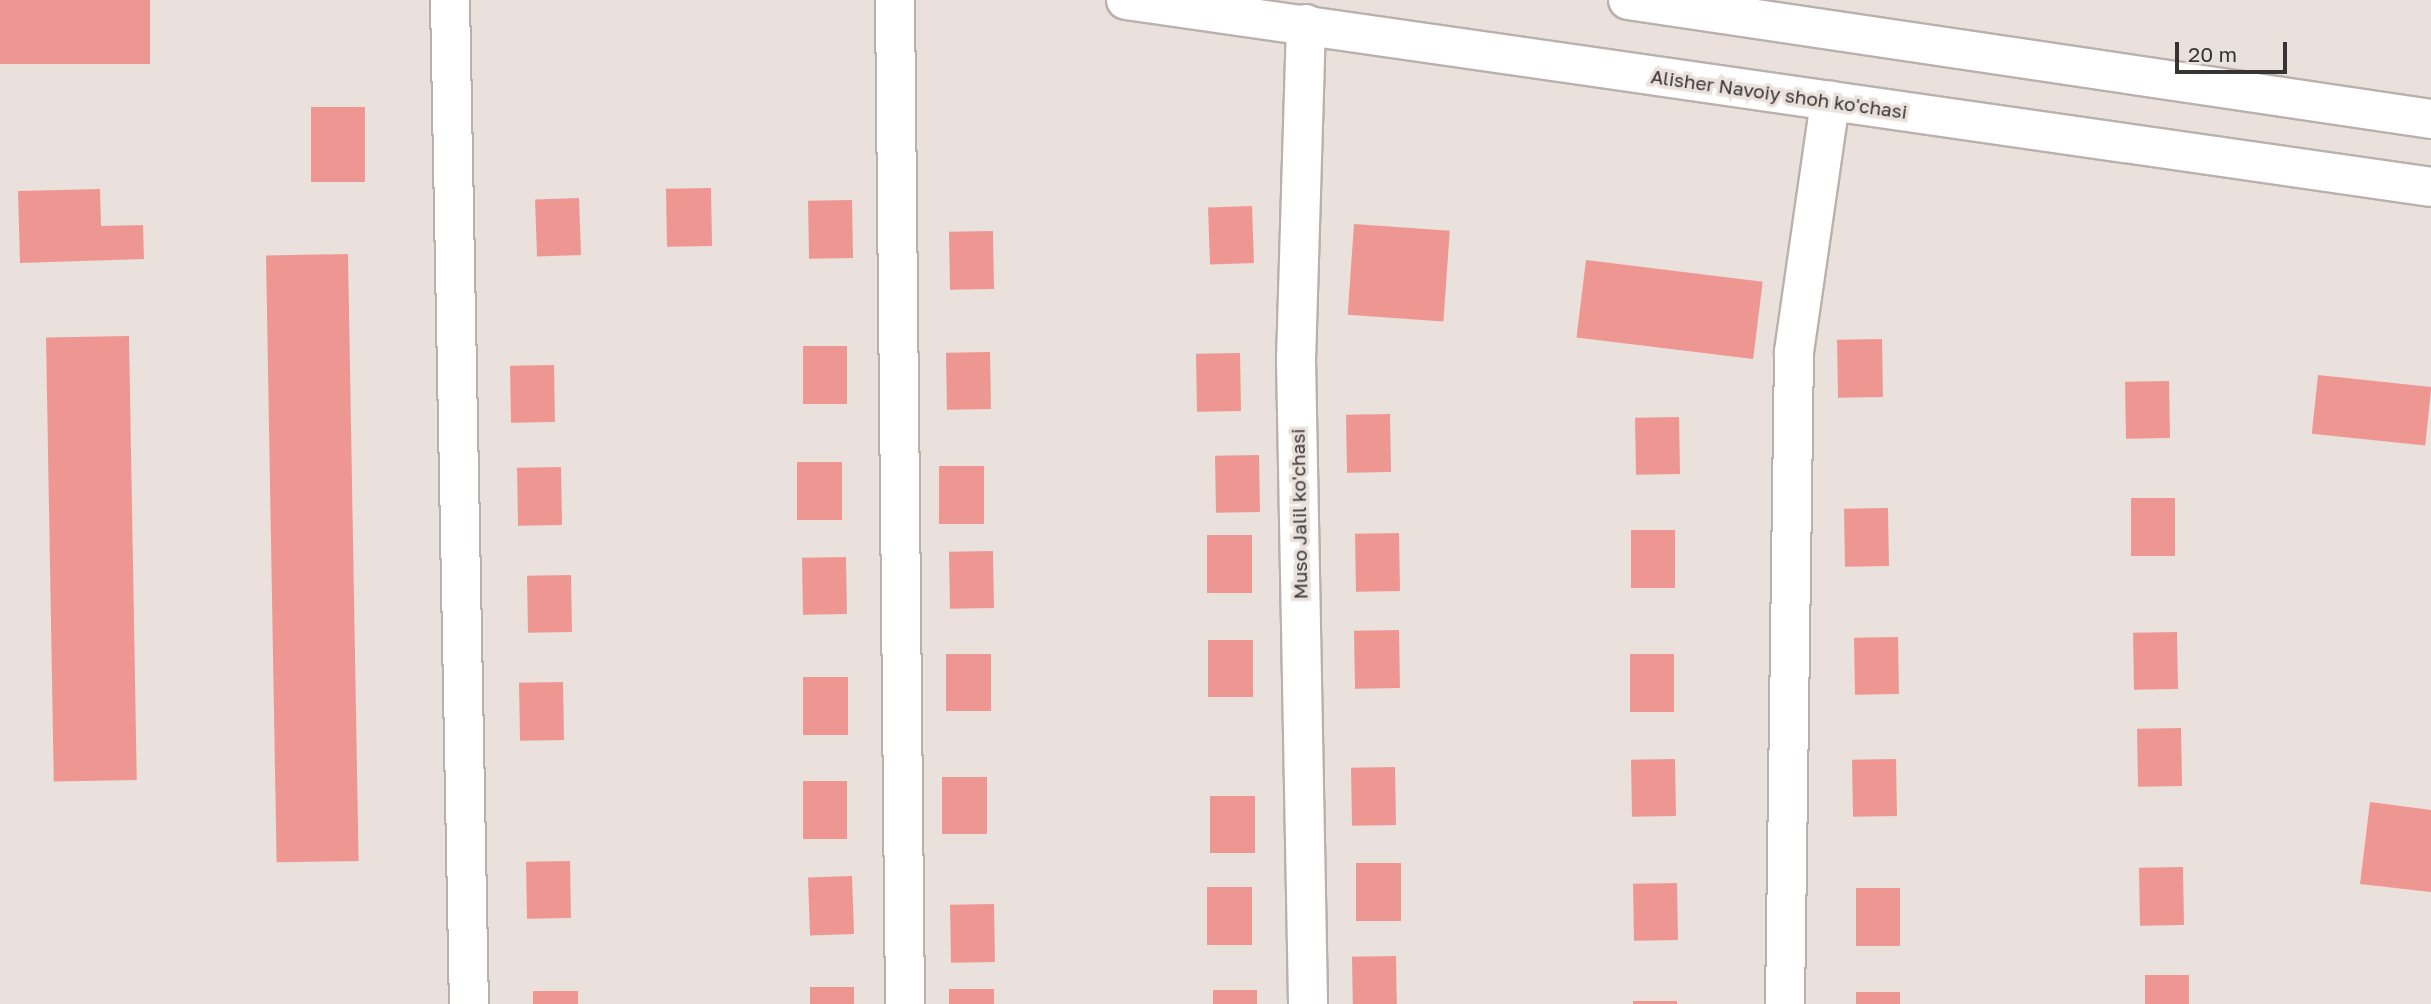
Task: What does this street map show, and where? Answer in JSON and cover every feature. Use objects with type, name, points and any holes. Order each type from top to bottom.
[{"type":"street","points":[[450,0],[469,1004]]},
{"type":"street","points":[[895,0],[905,1004]]},
{"type":"street","name":"Alisher Navoiy shoh ko'chasi","points":[[1126,0],[2431,187]]},
{"type":"street","points":[[1628,0],[2431,119]]},
{"type":"street","name":"Muso Jalil ko'chasi","points":[[1307,24],[1296,359],[1308,1004]]},
{"type":"street","points":[[1785,1004],[1794,352],[1830,101]]},
{"type":"building","points":[[0,0],[150,0],[150,64],[0,64]]},
{"type":"building","points":[[311,107],[365,107],[365,182],[311,182]]},
{"type":"building","points":[[711,188],[712,246],[667,247],[666,189]]},
{"type":"building","points":[[100,189],[101,226],[143,225],[144,259],[20,263],[18,191]]},
{"type":"building","points":[[579,198],[581,255],[537,257],[535,200]]},
{"type":"building","points":[[852,200],[853,258],[809,259],[808,201]]},
{"type":"building","points":[[1252,206],[1254,263],[1210,265],[1208,208]]},
{"type":"building","points":[[1354,224],[1450,231],[1443,321],[1348,315]]},
{"type":"building","points":[[993,231],[994,289],[950,290],[949,232]]},
{"type":"building","points":[[348,254],[359,861],[277,862],[266,255]]},
{"type":"building","points":[[1586,260],[1763,282],[1753,359],[1576,337]]},
{"type":"building","points":[[129,336],[137,780],[54,781],[46,337]]},
{"type":"building","points":[[1882,339],[1883,397],[1838,398],[1837,340]]},
{"type":"building","points":[[803,346],[847,346],[847,404],[803,404]]},
{"type":"building","points":[[990,352],[991,409],[947,410],[946,353]]},
{"type":"building","points":[[1240,353],[1241,411],[1197,412],[1196,354]]},
{"type":"building","points":[[554,365],[555,422],[511,423],[510,366]]},
{"type":"building","points":[[2318,375],[2431,387],[2425,446],[2312,434]]},
{"type":"building","points":[[2169,381],[2170,438],[2126,439],[2125,382]]},
{"type":"building","points":[[1390,414],[1391,472],[1347,473],[1346,415]]},
{"type":"building","points":[[1679,417],[1680,474],[1636,475],[1635,418]]},
{"type":"building","points":[[1259,455],[1260,512],[1216,513],[1215,456]]},
{"type":"building","points":[[797,462],[842,462],[842,520],[797,520]]},
{"type":"building","points":[[939,466],[984,466],[984,524],[939,524]]},
{"type":"building","points":[[561,467],[562,525],[518,526],[517,468]]},
{"type":"building","points":[[2131,498],[2175,498],[2175,556],[2131,556]]},
{"type":"building","points":[[1888,508],[1889,566],[1845,567],[1844,509]]},
{"type":"building","points":[[1631,530],[1675,530],[1675,588],[1631,588]]},
{"type":"building","points":[[1399,533],[1400,591],[1356,592],[1355,534]]},
{"type":"building","points":[[1207,535],[1252,535],[1252,593],[1207,593]]},
{"type":"building","points":[[993,551],[994,608],[950,609],[949,552]]},
{"type":"building","points":[[846,557],[847,614],[803,615],[802,558]]},
{"type":"building","points":[[571,575],[572,632],[528,633],[527,576]]},
{"type":"building","points":[[1399,630],[1400,688],[1355,689],[1354,631]]},
{"type":"building","points":[[2177,632],[2178,689],[2134,690],[2133,633]]},
{"type":"building","points":[[1898,637],[1899,694],[1855,695],[1854,638]]},
{"type":"building","points":[[1208,640],[1253,640],[1253,697],[1208,697]]},
{"type":"building","points":[[946,654],[991,654],[991,711],[946,711]]},
{"type":"building","points":[[1630,654],[1674,654],[1674,712],[1630,712]]},
{"type":"building","points":[[803,677],[848,677],[848,735],[803,735]]},
{"type":"building","points":[[563,682],[564,740],[520,741],[519,683]]},
{"type":"building","points":[[2181,728],[2182,786],[2138,787],[2137,729]]},
{"type":"building","points":[[1675,759],[1676,816],[1632,817],[1631,760]]},
{"type":"building","points":[[1896,759],[1897,816],[1853,817],[1852,760]]},
{"type":"building","points":[[1395,767],[1396,825],[1352,826],[1351,768]]},
{"type":"building","points":[[942,777],[987,777],[987,834],[942,834]]},
{"type":"building","points":[[803,781],[847,781],[847,839],[803,839]]},
{"type":"building","points":[[1210,796],[1255,796],[1255,853],[1210,853]]},
{"type":"building","points":[[2370,802],[2431,810],[2431,892],[2360,884]]},
{"type":"building","points":[[570,861],[571,918],[527,919],[526,862]]},
{"type":"building","points":[[1356,863],[1401,863],[1401,921],[1356,921]]},
{"type":"building","points":[[2183,867],[2184,925],[2140,926],[2139,868]]},
{"type":"building","points":[[852,876],[854,934],[810,936],[808,878]]},
{"type":"building","points":[[1677,883],[1678,940],[1634,941],[1633,884]]},
{"type":"building","points":[[1207,887],[1252,887],[1252,945],[1207,945]]},
{"type":"building","points":[[1856,888],[1900,888],[1900,946],[1856,946]]},
{"type":"building","points":[[994,904],[995,962],[951,963],[950,905]]},
{"type":"building","points":[[1396,956],[1397,1004],[1353,1004],[1352,957]]},
{"type":"building","points":[[2145,975],[2189,975],[2189,1004],[2145,1004]]},
{"type":"building","points":[[810,987],[854,987],[854,1004],[810,1004]]},
{"type":"building","points":[[949,989],[994,989],[994,1004],[949,1004]]},
{"type":"building","points":[[1213,990],[1257,990],[1257,1004],[1213,1004]]},
{"type":"building","points":[[533,991],[578,991],[578,1004],[533,1004]]},
{"type":"building","points":[[1856,992],[1900,992],[1900,1004],[1856,1004]]},
{"type":"building","points":[[1633,1001],[1677,1001],[1677,1004],[1633,1004]]}]
